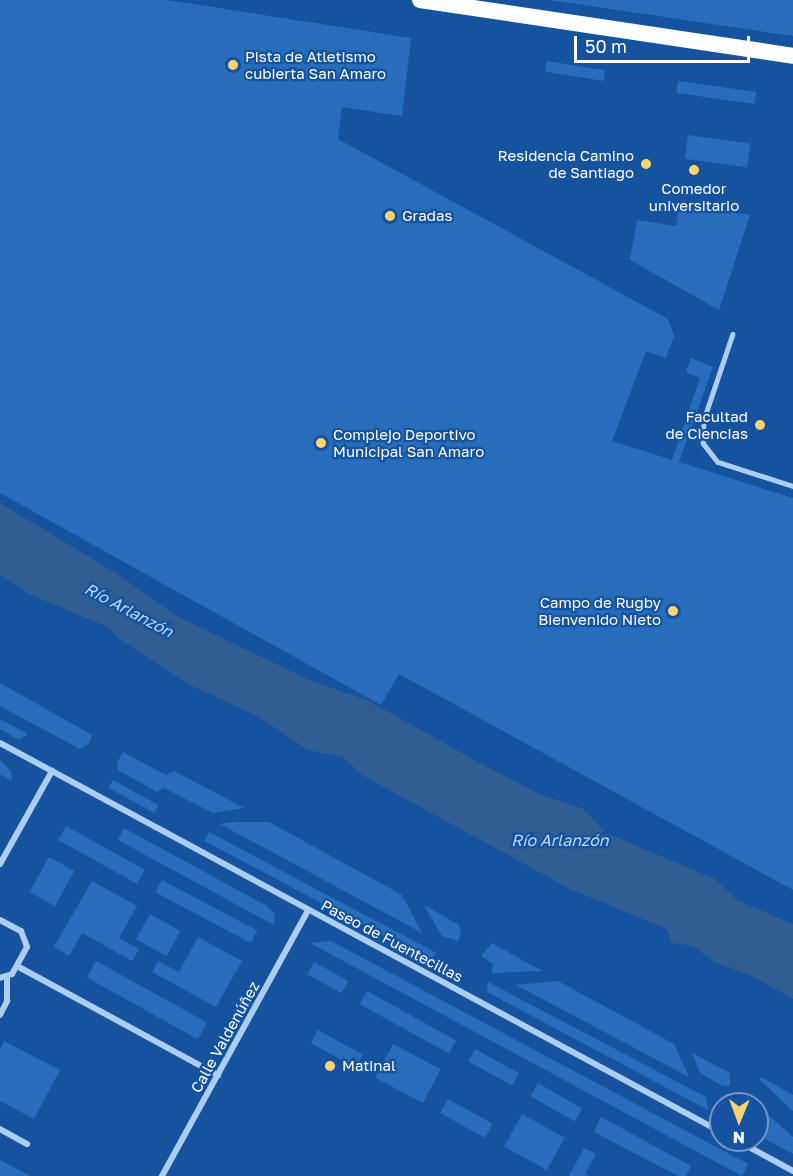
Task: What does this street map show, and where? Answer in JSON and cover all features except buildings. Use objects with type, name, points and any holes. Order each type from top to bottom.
[{"type":"highway","points":[[420,0],[793,56]]},
{"type":"street","name":"Paseo de Fuentecillas","points":[[0,743],[709,1126]]},
{"type":"street","points":[[0,864],[52,771]]},
{"type":"street","name":"Calle Valdenúñez","points":[[162,1176],[309,909]]},
{"type":"street","points":[[0,920],[26,938],[27,947],[17,966],[4,978],[7,1002],[0,1015]]},
{"type":"street","points":[[17,966],[218,1075]]},
{"type":"street","points":[[0,1129],[27,1144]]},
{"type":"street","points":[[756,1152],[790,1172]]},
{"type":"lane","points":[[733,334],[704,420],[703,443],[718,462],[793,486]]},
{"type":"shaded area","name":"Complejo Deportivo Municipal San Amaro","points":[[0,0],[167,0],[411,38],[402,116],[342,107],[338,139],[668,319],[674,336],[666,358],[646,351],[612,441],[672,460],[700,378],[686,372],[691,358],[713,367],[679,462],[793,498],[793,890],[399,674],[381,705],[0,493]]},
{"type":"shaded area","points":[[550,0],[793,0],[793,36]]},
{"type":"shaded area","points":[[547,61],[605,70],[604,81],[545,72]]},
{"type":"shaded area","points":[[678,81],[756,92],[755,104],[676,93]]},
{"type":"shaded area","points":[[688,135],[750,144],[747,168],[685,159]]},
{"type":"shaded area","points":[[679,205],[750,215],[719,310],[630,260],[637,220],[676,226]]},
{"type":"shaded area","points":[[0,683],[92,735],[89,744],[80,749],[0,706]]},
{"type":"shaded area","points":[[0,719],[28,734],[19,740],[0,729]]},
{"type":"shaded area","points":[[123,752],[166,775],[174,771],[244,808],[213,813],[164,788],[157,792],[118,770],[117,763]]},
{"type":"shaded area","points":[[0,760],[11,771],[12,781],[0,774]]},
{"type":"shaded area","points":[[113,780],[158,805],[154,813],[109,788]]},
{"type":"shaded area","points":[[269,822],[402,895],[422,933],[220,824]]},
{"type":"shaded area","points":[[66,826],[145,870],[137,884],[58,840]]},
{"type":"shaded area","points":[[124,828],[267,906],[275,914],[274,925],[118,840]]},
{"type":"shaded area","points":[[209,832],[436,953],[431,961],[204,841]]},
{"type":"shaded area","points":[[49,857],[74,871],[55,906],[30,892]]},
{"type":"shaded area","points":[[162,880],[257,931],[251,943],[155,892]]},
{"type":"shaded area","points":[[92,881],[137,906],[119,938],[139,949],[132,961],[82,933],[69,956],[54,947]]},
{"type":"shaded area","points":[[424,905],[459,925],[461,934],[458,941],[442,936]]},
{"type":"shaded area","points":[[150,914],[181,931],[167,956],[136,939]]},
{"type":"shaded area","points":[[198,937],[242,961],[216,1007],[152,972],[158,961],[179,972]]},
{"type":"shaded area","points":[[331,941],[709,1143],[709,1152],[726,1152],[748,1164],[742,1176],[310,943]]},
{"type":"shaded area","points":[[492,943],[542,971],[492,973],[493,964],[481,956]]},
{"type":"shaded area","points":[[96,961],[207,1023],[198,1039],[87,978]]},
{"type":"shaded area","points":[[314,962],[348,981],[341,993],[307,974]]},
{"type":"shaded area","points":[[558,981],[674,1044],[689,1077],[516,985]]},
{"type":"shaded area","points":[[488,982],[706,1097],[708,1110],[487,992]]},
{"type":"shaded area","points":[[367,991],[456,1040],[449,1054],[360,1004]]},
{"type":"shaded area","points":[[318,1030],[363,1055],[355,1068],[311,1043]]},
{"type":"shaded area","points":[[4,1041],[60,1070],[34,1119],[0,1101],[0,1049]]},
{"type":"shaded area","points":[[393,1044],[441,1069],[423,1103],[375,1078]]},
{"type":"shaded area","points":[[475,1049],[519,1073],[512,1085],[468,1061]]},
{"type":"shaded area","points":[[692,1053],[730,1073],[730,1086],[723,1086],[700,1073]]},
{"type":"shaded area","points":[[761,1077],[793,1095],[793,1111],[760,1080]]},
{"type":"shaded area","points":[[538,1083],[582,1108],[575,1121],[530,1096]]},
{"type":"shaded area","points":[[448,1099],[493,1124],[485,1138],[440,1113]]},
{"type":"shaded area","points":[[522,1114],[565,1138],[547,1170],[504,1146]]},
{"type":"shaded area","points":[[769,1116],[793,1137],[793,1154],[769,1141]]},
{"type":"shaded area","points":[[601,1117],[691,1166],[686,1176],[678,1176],[594,1132]]},
{"type":"shaded area","points":[[584,1148],[596,1154],[585,1174],[589,1176],[569,1176]]},
{"type":"shaded area","points":[[0,1160],[30,1176],[0,1176]]},
{"type":"water","name":"Río Arlanzón","points":[[0,503],[119,575],[175,615],[309,680],[369,701],[541,795],[583,809],[606,833],[715,879],[737,900],[793,924],[793,999],[754,977],[714,962],[693,946],[672,943],[667,929],[570,889],[362,775],[343,757],[308,750],[259,717],[190,685],[119,639],[108,627],[29,594],[0,574]]},
{"type":"place","name":"Pista de Atletismo cubierta San Amaro","points":[[233,65]]},
{"type":"place","name":"Residencia Camino de Santiago","points":[[646,164]]},
{"type":"place","name":"Comedor universitario","points":[[694,170]]},
{"type":"place","name":"Gradas","points":[[390,216]]},
{"type":"place","name":"Facultad de Ciencias","points":[[760,425]]},
{"type":"place","name":"Complejo Deportivo Municipal San Amaro","points":[[321,443]]},
{"type":"place","name":"Campo de Rugby Bienvenido Nieto","points":[[673,611]]},
{"type":"place","name":"Matinal","points":[[330,1066]]}]
